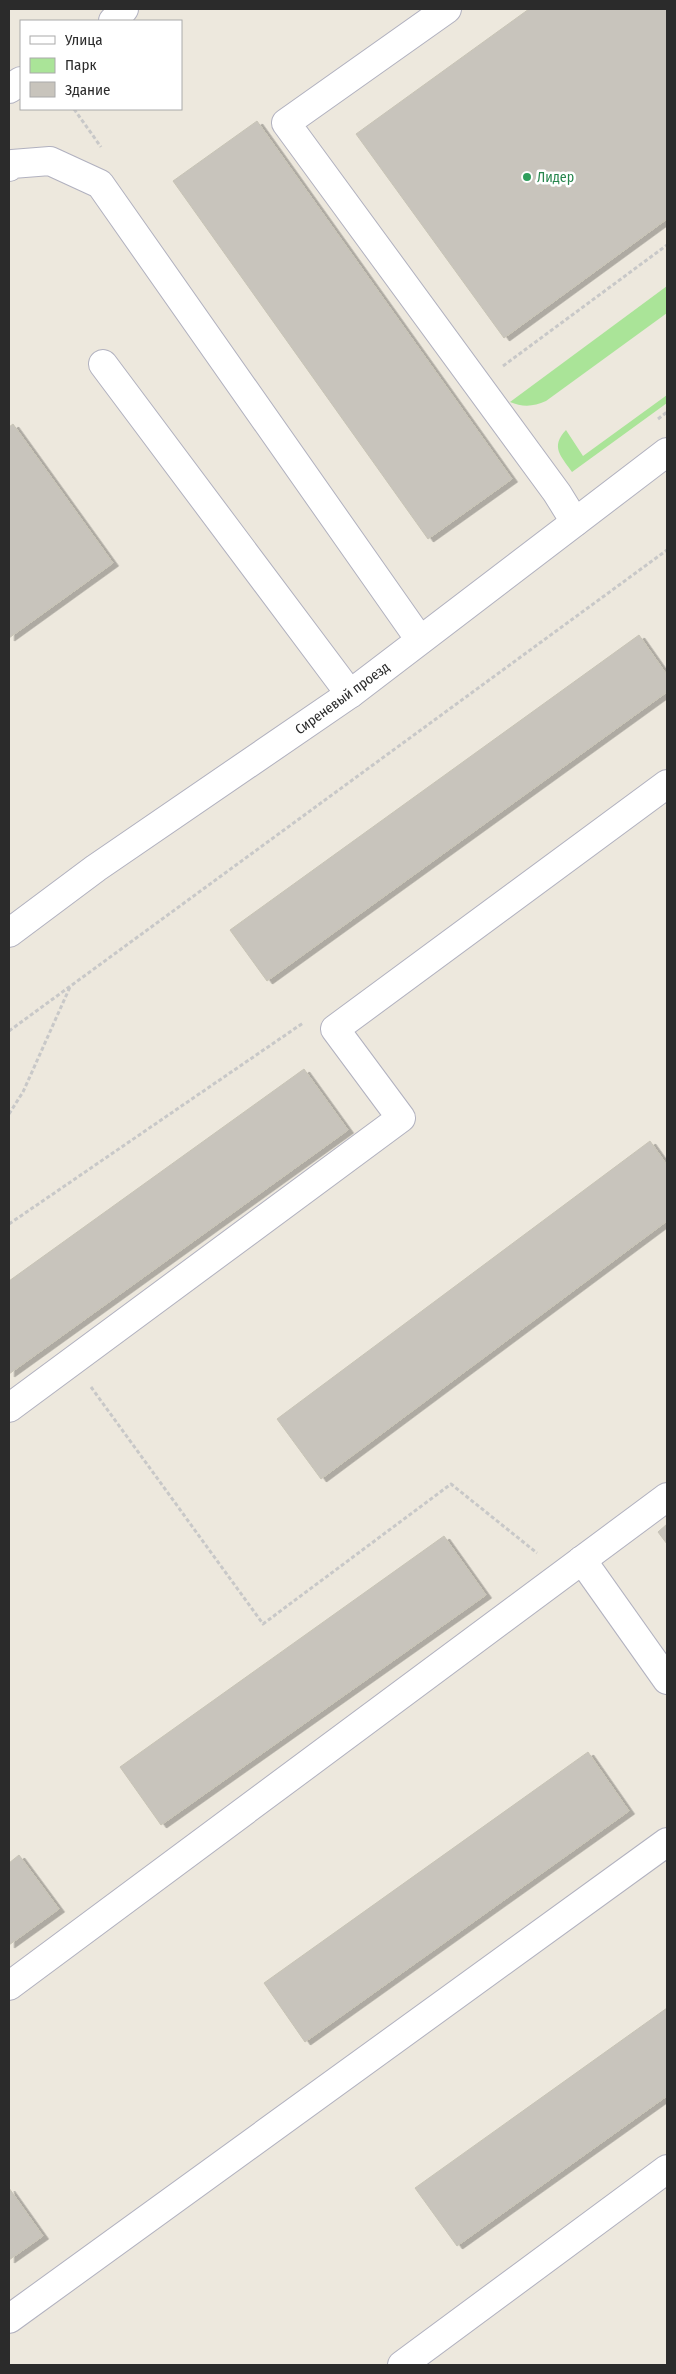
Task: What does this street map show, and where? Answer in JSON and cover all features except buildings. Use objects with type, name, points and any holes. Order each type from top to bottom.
[{"type":"street","points":[[114,20],[124,9]]},
{"type":"street","points":[[447,9],[286,123],[557,493],[575,522]]},
{"type":"street","points":[[9,89],[20,82]]},
{"type":"street","points":[[9,167],[12,164],[50,161],[100,184],[420,640]]},
{"type":"street","points":[[103,364],[350,694]]},
{"type":"street","name":"Сиреневый проезд","points":[[9,933],[96,868],[350,694],[667,452]]},
{"type":"street","points":[[9,1408],[401,1118],[335,1029],[667,784]]},
{"type":"street","points":[[9,1986],[667,1497]]},
{"type":"street","points":[[572,1567],[667,1680]]},
{"type":"street","points":[[9,2319],[667,1842]]},
{"type":"street","points":[[402,2365],[667,2169]]},
{"type":"path","points":[[477,385],[667,245]]},
{"type":"path","points":[[9,1031],[667,550]]},
{"type":"path","points":[[9,1114],[23,1092],[71,986]]},
{"type":"path","points":[[9,1224],[307,1020],[335,1029]]},
{"type":"path","points":[[72,1361],[263,1624],[451,1484],[572,1567]]},
{"type":"green space","points":[[667,286],[667,313],[546,401],[528,406],[510,402]]},
{"type":"green space","points":[[667,395],[667,403],[572,472],[561,456],[558,447],[559,441],[566,430],[583,456]]},
{"type":"place","name":"Лидер","points":[[527,177]]}]
